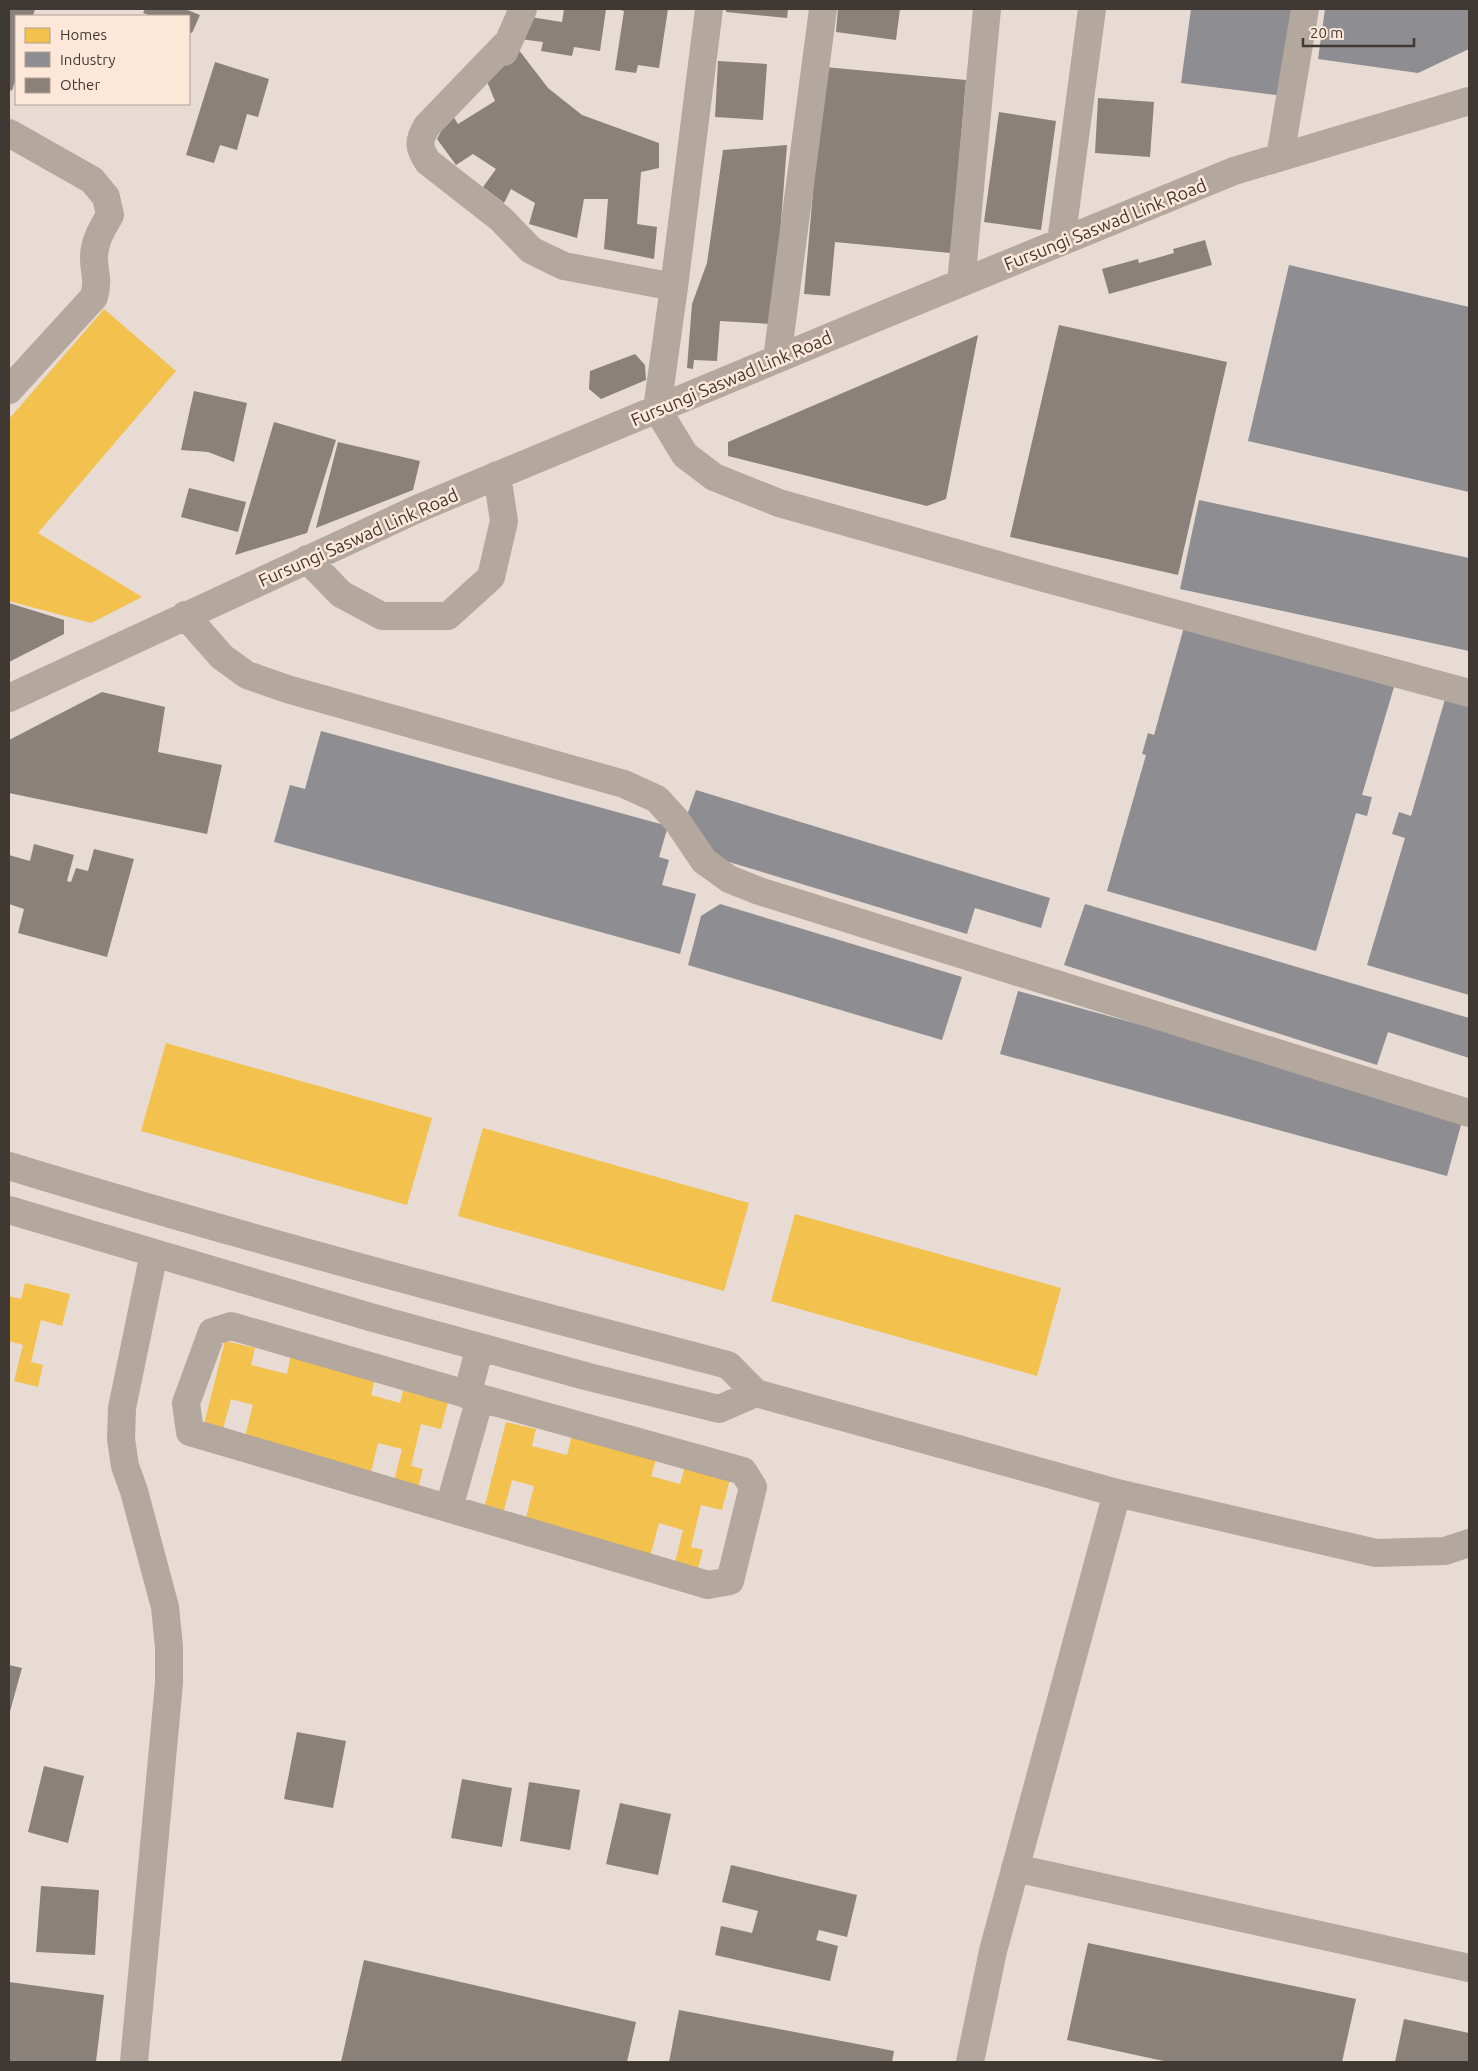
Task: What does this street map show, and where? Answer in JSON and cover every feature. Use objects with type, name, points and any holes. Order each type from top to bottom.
[{"type":"street","points":[[524,9],[504,52],[504,46],[427,126],[421,136],[420,150],[428,162],[501,219],[531,250],[538,254],[564,266],[674,287]]},
{"type":"street","points":[[708,9],[657,409],[684,455],[714,477],[779,503],[1044,578],[1469,693]]},
{"type":"street","points":[[778,359],[823,9]]},
{"type":"street","points":[[962,283],[987,9]]},
{"type":"street","points":[[1061,242],[1092,9]]},
{"type":"street","points":[[1280,157],[1305,9]]},
{"type":"street","name":"Fursungi Saswad Link Road","points":[[9,698],[417,509],[1234,171],[1469,101]]},
{"type":"street","points":[[9,133],[92,180],[106,197],[110,215],[99,232],[95,245],[94,259],[98,280],[94,296],[85,309],[9,390]]},
{"type":"street","points":[[307,559],[341,594],[382,616],[448,616],[491,576],[504,521],[497,476]]},
{"type":"street","points":[[185,616],[222,657],[247,675],[287,689],[624,784],[657,799],[677,821],[704,861],[729,879],[759,891],[1469,1112]]},
{"type":"street","points":[[9,1166],[119,1200],[728,1365],[756,1393],[1117,1493],[1376,1553],[1444,1551],[1469,1543]]},
{"type":"street","points":[[9,1210],[480,1347],[719,1409],[756,1393]]},
{"type":"street","points":[[134,2062],[169,1683],[170,1647],[165,1607],[134,1491],[125,1466],[121,1439],[122,1408],[154,1253]]},
{"type":"street","points":[[231,1326],[474,1396],[744,1471],[753,1486],[730,1580],[708,1585],[190,1432],[186,1403],[212,1332],[231,1326]]},
{"type":"street","points":[[449,1508],[474,1396],[480,1347]]},
{"type":"street","points":[[970,2062],[993,1951],[1117,1493]]},
{"type":"street","points":[[1016,1868],[1469,1968]]},
{"type":"building: Homes","points":[[104,309],[176,371],[38,533],[142,597],[91,623],[9,601],[9,419]]},
{"type":"building: Homes","points":[[166,1043],[432,1118],[407,1205],[141,1131]]},
{"type":"building: Homes","points":[[483,1128],[749,1203],[724,1291],[458,1216]]},
{"type":"building: Homes","points":[[795,1214],[1061,1288],[1037,1376],[771,1301]]},
{"type":"building: Homes","points":[[25,1283],[70,1294],[62,1326],[41,1320],[31,1362],[43,1365],[38,1387],[14,1381],[23,1345],[9,1341],[9,1296],[21,1299]]},
{"type":"building: Homes","points":[[225,1341],[255,1348],[251,1365],[287,1374],[291,1354],[376,1375],[371,1395],[400,1403],[404,1387],[449,1398],[441,1429],[421,1424],[411,1466],[423,1469],[417,1491],[393,1485],[402,1449],[378,1443],[370,1476],[243,1444],[253,1405],[231,1399],[222,1433],[203,1428]]},
{"type":"building: Homes","points":[[506,1422],[536,1429],[532,1446],[567,1455],[572,1435],[657,1456],[651,1476],[680,1484],[685,1467],[730,1479],[722,1510],[701,1505],[691,1547],[703,1550],[697,1571],[674,1566],[683,1530],[659,1523],[650,1557],[524,1525],[534,1486],[512,1480],[503,1514],[484,1509]]},
{"type":"building: Industry","points":[[1191,9],[1294,9],[1283,96],[1181,83]]},
{"type":"building: Industry","points":[[1325,9],[1469,9],[1469,49],[1418,73],[1318,59]]},
{"type":"building: Industry","points":[[1289,265],[1469,307],[1469,492],[1248,441]]},
{"type":"building: Industry","points":[[1199,500],[1469,558],[1469,651],[1180,589]]},
{"type":"building: Industry","points":[[1184,627],[1394,687],[1362,795],[1372,797],[1367,816],[1356,813],[1316,951],[1107,891],[1146,755],[1142,754],[1148,733],[1154,735]]},
{"type":"building: Industry","points":[[1448,689],[1469,695],[1469,995],[1367,965],[1405,838],[1392,834],[1399,812],[1411,816]]},
{"type":"building: Industry","points":[[321,731],[668,826],[659,857],[669,860],[662,885],[696,894],[680,954],[274,842],[290,785],[305,789]]},
{"type":"building: Industry","points":[[696,790],[1050,898],[1041,928],[975,908],[967,934],[719,859],[686,818]]},
{"type":"building: Industry","points":[[720,904],[962,977],[942,1040],[688,965],[701,916]]},
{"type":"building: Industry","points":[[1085,904],[1469,1018],[1469,1058],[1388,1032],[1377,1065],[1064,965]]},
{"type":"building: Industry","points":[[1018,991],[1464,1114],[1447,1176],[1000,1054]]},
{"type":"building: Other","points":[[9,9],[35,9],[33,15],[15,15],[15,80],[12,91],[9,89]]},
{"type":"building: Other","points":[[145,9],[185,9],[200,15],[192,33],[190,32],[190,15],[149,15],[143,13]]},
{"type":"building: Other","points":[[564,9],[606,9],[600,51],[574,47],[572,56],[541,51],[543,42],[520,39],[524,16],[562,22]]},
{"type":"building: Other","points":[[617,9],[668,9],[659,68],[638,65],[636,73],[615,70],[624,11]]},
{"type":"building: Other","points":[[726,9],[788,9],[787,18],[726,12]]},
{"type":"building: Other","points":[[838,9],[900,9],[896,40],[836,32]]},
{"type":"building: Other","points":[[515,45],[548,88],[582,115],[659,143],[659,168],[641,172],[637,224],[657,227],[654,259],[604,249],[608,199],[584,199],[577,238],[529,224],[535,203],[511,189],[504,203],[483,187],[496,169],[473,154],[456,165],[437,139],[451,113],[458,124],[495,101],[486,79]]},
{"type":"building: Other","points":[[718,61],[767,64],[763,120],[715,117]]},
{"type":"building: Other","points":[[215,62],[269,79],[258,117],[247,114],[237,150],[220,145],[214,163],[186,155]]},
{"type":"building: Other","points":[[824,67],[966,80],[951,253],[835,242],[830,296],[804,294]]},
{"type":"building: Other","points":[[1098,98],[1154,102],[1150,157],[1095,153]]},
{"type":"building: Other","points":[[999,112],[1056,121],[1041,230],[984,222]]},
{"type":"building: Other","points":[[787,145],[773,324],[720,321],[717,361],[694,360],[693,369],[687,368],[692,304],[707,263],[723,150]]},
{"type":"building: Other","points":[[1205,240],[1212,265],[1109,294],[1102,269],[1138,259],[1139,263],[1174,253],[1173,249]]},
{"type":"building: Other","points":[[1059,325],[1227,362],[1178,575],[1010,537]]},
{"type":"building: Other","points":[[978,335],[946,499],[927,506],[728,456],[728,442]]},
{"type":"building: Other","points":[[635,354],[645,365],[646,380],[601,399],[589,389],[590,371]]},
{"type":"building: Other","points":[[194,391],[247,403],[234,462],[208,452],[181,450]]},
{"type":"building: Other","points":[[274,422],[336,440],[307,533],[235,555]]},
{"type":"building: Other","points":[[338,442],[420,461],[413,490],[316,528]]},
{"type":"building: Other","points":[[189,488],[246,502],[238,532],[181,517]]},
{"type":"building: Other","points":[[9,603],[64,620],[64,634],[9,662]]},
{"type":"building: Other","points":[[102,692],[165,707],[158,752],[222,765],[207,834],[9,793],[9,740]]},
{"type":"building: Other","points":[[34,844],[74,855],[67,881],[71,882],[76,868],[88,871],[94,849],[134,859],[107,957],[18,933],[24,909],[9,904],[9,855],[30,861]]},
{"type":"building: Other","points":[[9,1665],[22,1668],[9,1715]]},
{"type":"building: Other","points":[[297,1732],[346,1741],[333,1808],[284,1799]]},
{"type":"building: Other","points":[[44,1766],[84,1776],[68,1843],[28,1832]]},
{"type":"building: Other","points":[[462,1779],[512,1788],[502,1847],[451,1838]]},
{"type":"building: Other","points":[[529,1782],[580,1790],[570,1850],[520,1841]]},
{"type":"building: Other","points":[[620,1803],[671,1814],[658,1875],[606,1864]]},
{"type":"building: Other","points":[[731,1865],[857,1895],[847,1937],[819,1930],[816,1940],[838,1946],[830,1981],[715,1955],[721,1926],[752,1933],[758,1911],[722,1902]]},
{"type":"building: Other","points":[[41,1886],[99,1890],[95,1955],[36,1952]]},
{"type":"building: Other","points":[[1088,1943],[1356,1999],[1342,2062],[1168,2062],[1067,2040]]},
{"type":"building: Other","points":[[364,1960],[636,2022],[627,2062],[341,2062]]},
{"type":"building: Other","points":[[9,1982],[104,1995],[96,2062],[9,2062]]},
{"type":"building: Other","points":[[679,2010],[894,2051],[892,2062],[669,2062]]},
{"type":"building: Other","points":[[1404,2019],[1469,2033],[1469,2062],[1395,2062]]}]
